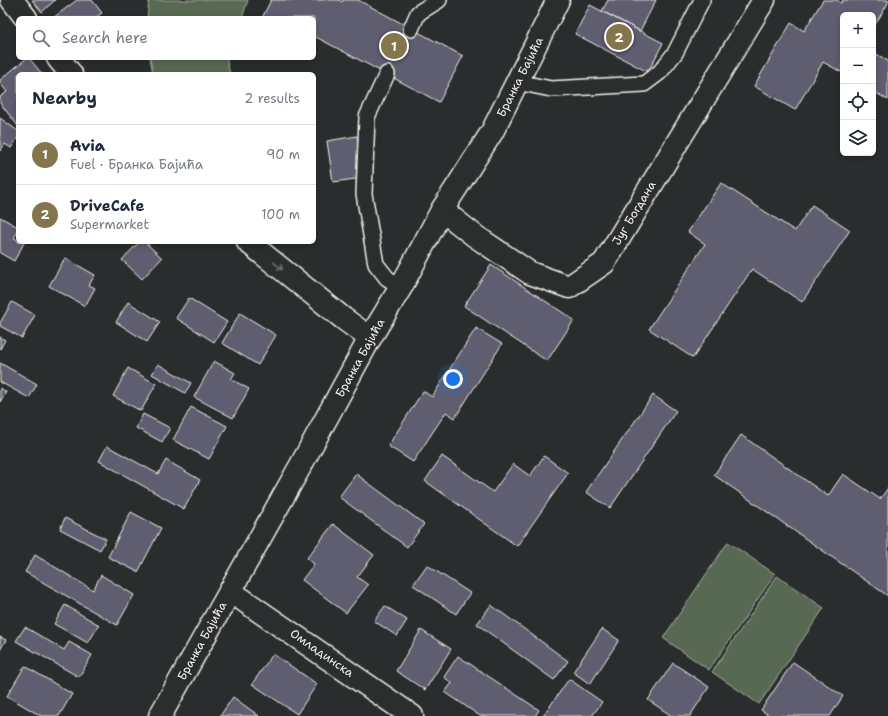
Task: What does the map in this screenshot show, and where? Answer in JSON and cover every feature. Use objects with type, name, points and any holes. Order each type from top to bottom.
[{"type":"street","points":[[12,0],[24,16]]},
{"type":"street","name":"Бранка Бајића","points":[[160,716],[442,210],[492,132],[558,0]]},
{"type":"street","name":"Југ Богдана","points":[[442,210],[479,239],[530,273],[569,287],[604,263],[764,0]]},
{"type":"street","points":[[60,60],[69,72]]},
{"type":"street","points":[[250,244],[344,320],[370,338]]},
{"type":"street","name":"Омладинска","points":[[230,591],[412,716]]},
{"type":"lane","points":[[411,29],[418,14],[438,0]]},
{"type":"lane","points":[[517,82],[551,89],[644,84],[660,72],[675,53],[702,0]]},
{"type":"lane","points":[[387,74],[366,117],[364,194],[376,264],[387,278],[401,286]]},
{"type":"green space","points":[[149,0],[248,0],[243,16],[147,16]]},
{"type":"green space","points":[[150,60],[228,60],[230,72],[153,72]]},
{"type":"green space","points":[[728,542],[775,574],[709,670],[663,638]]},
{"type":"green space","points":[[777,576],[824,608],[759,704],[712,672]]},
{"type":"building","points":[[32,0],[55,0],[42,12]]},
{"type":"building","points":[[77,0],[92,0],[102,13],[98,16],[56,16]]},
{"type":"building","points":[[271,0],[339,0],[342,2],[343,0],[358,0],[463,56],[439,102],[316,37],[316,16],[263,16]]},
{"type":"building","points":[[608,0],[656,0],[640,31],[602,11]]},
{"type":"building","points":[[823,0],[837,0],[841,3],[843,0],[888,0],[888,3],[876,23],[876,12],[840,12],[840,71],[823,62],[795,110],[754,86],[791,23],[804,31]]},
{"type":"building","points":[[590,5],[663,43],[648,72],[575,34]]},
{"type":"building","points":[[876,54],[888,61],[888,100],[876,93]]},
{"type":"building","points":[[25,60],[31,60],[40,72],[16,72],[16,123],[0,103],[0,97],[7,92],[0,83],[0,80]]},
{"type":"building","points":[[0,118],[16,130],[16,140],[11,148],[5,144],[0,151]]},
{"type":"building","points":[[357,136],[363,178],[333,182],[327,141]]},
{"type":"building","points":[[721,183],[795,231],[812,205],[850,230],[802,302],[752,269],[693,358],[649,329],[705,244],[688,232]]},
{"type":"building","points":[[0,217],[16,226],[16,234],[14,238],[16,239],[16,244],[23,244],[14,261],[0,253]]},
{"type":"building","points":[[137,244],[147,244],[162,258],[142,279],[122,260]]},
{"type":"building","points":[[65,258],[95,275],[89,285],[95,288],[85,306],[49,286]]},
{"type":"building","points":[[491,265],[574,320],[547,361],[464,306]]},
{"type":"building","points":[[189,298],[227,322],[214,342],[176,318]]},
{"type":"building","points":[[12,302],[35,315],[22,338],[0,326],[0,323]]},
{"type":"building","points":[[128,302],[160,322],[147,342],[116,322]]},
{"type":"building","points":[[240,313],[276,335],[258,365],[222,343]]},
{"type":"building","points":[[476,328],[502,344],[455,418],[446,412],[413,462],[388,446],[423,391],[432,397]]},
{"type":"building","points":[[0,337],[5,340],[0,349]]},
{"type":"building","points":[[214,361],[235,373],[231,379],[249,389],[233,418],[194,397]]},
{"type":"building","points":[[0,363],[37,384],[29,398],[0,382]]},
{"type":"building","points":[[158,364],[191,383],[185,393],[152,374]]},
{"type":"building","points":[[128,368],[156,384],[141,411],[113,396]]},
{"type":"building","points":[[0,388],[6,392],[0,402]]},
{"type":"building","points":[[653,395],[676,411],[610,508],[586,492]]},
{"type":"building","points":[[191,407],[227,426],[209,459],[173,440]]},
{"type":"building","points":[[143,414],[170,428],[162,442],[136,428]]},
{"type":"building","points":[[741,435],[828,496],[843,474],[880,499],[888,488],[888,596],[714,475]]},
{"type":"building","points":[[107,446],[158,474],[166,460],[200,480],[184,509],[99,461]]},
{"type":"building","points":[[442,456],[493,492],[513,464],[530,476],[544,456],[568,473],[517,546],[425,481]]},
{"type":"building","points":[[356,474],[424,524],[407,547],[339,497]]},
{"type":"building","points":[[131,512],[161,528],[138,572],[108,557]]},
{"type":"building","points":[[65,518],[106,539],[100,550],[60,529]]},
{"type":"building","points":[[333,524],[374,555],[357,577],[368,585],[346,613],[302,580],[314,564],[307,558]]},
{"type":"building","points":[[35,555],[93,590],[101,575],[134,595],[117,625],[25,572]]},
{"type":"building","points":[[427,565],[470,593],[456,614],[413,585]]},
{"type":"building","points":[[65,605],[99,625],[88,643],[54,624]]},
{"type":"building","points":[[491,605],[568,661],[554,680],[477,624]]},
{"type":"building","points":[[385,606],[407,620],[397,636],[374,621]]},
{"type":"building","points":[[25,627],[64,650],[69,642],[92,655],[79,677],[16,641]]},
{"type":"building","points":[[602,629],[619,640],[590,684],[573,672]]},
{"type":"building","points":[[421,630],[451,649],[425,690],[396,671]]},
{"type":"building","points":[[0,637],[6,640],[0,650]]},
{"type":"building","points":[[273,654],[317,684],[297,714],[252,684]]},
{"type":"building","points":[[458,656],[539,710],[535,716],[480,716],[445,692],[452,683],[444,677]]},
{"type":"building","points":[[793,662],[843,696],[830,716],[770,716],[761,710]]},
{"type":"building","points":[[673,663],[709,687],[690,716],[672,716],[648,700]]},
{"type":"building","points":[[25,666],[72,694],[59,716],[41,716],[7,696]]},
{"type":"building","points":[[569,679],[602,702],[592,716],[543,716]]},
{"type":"building","points":[[233,697],[259,716],[220,716]]},
{"type":"place","name":"DriveCafe","points":[[619,37]]},
{"type":"place","name":"Avia","points":[[394,46]]}]
